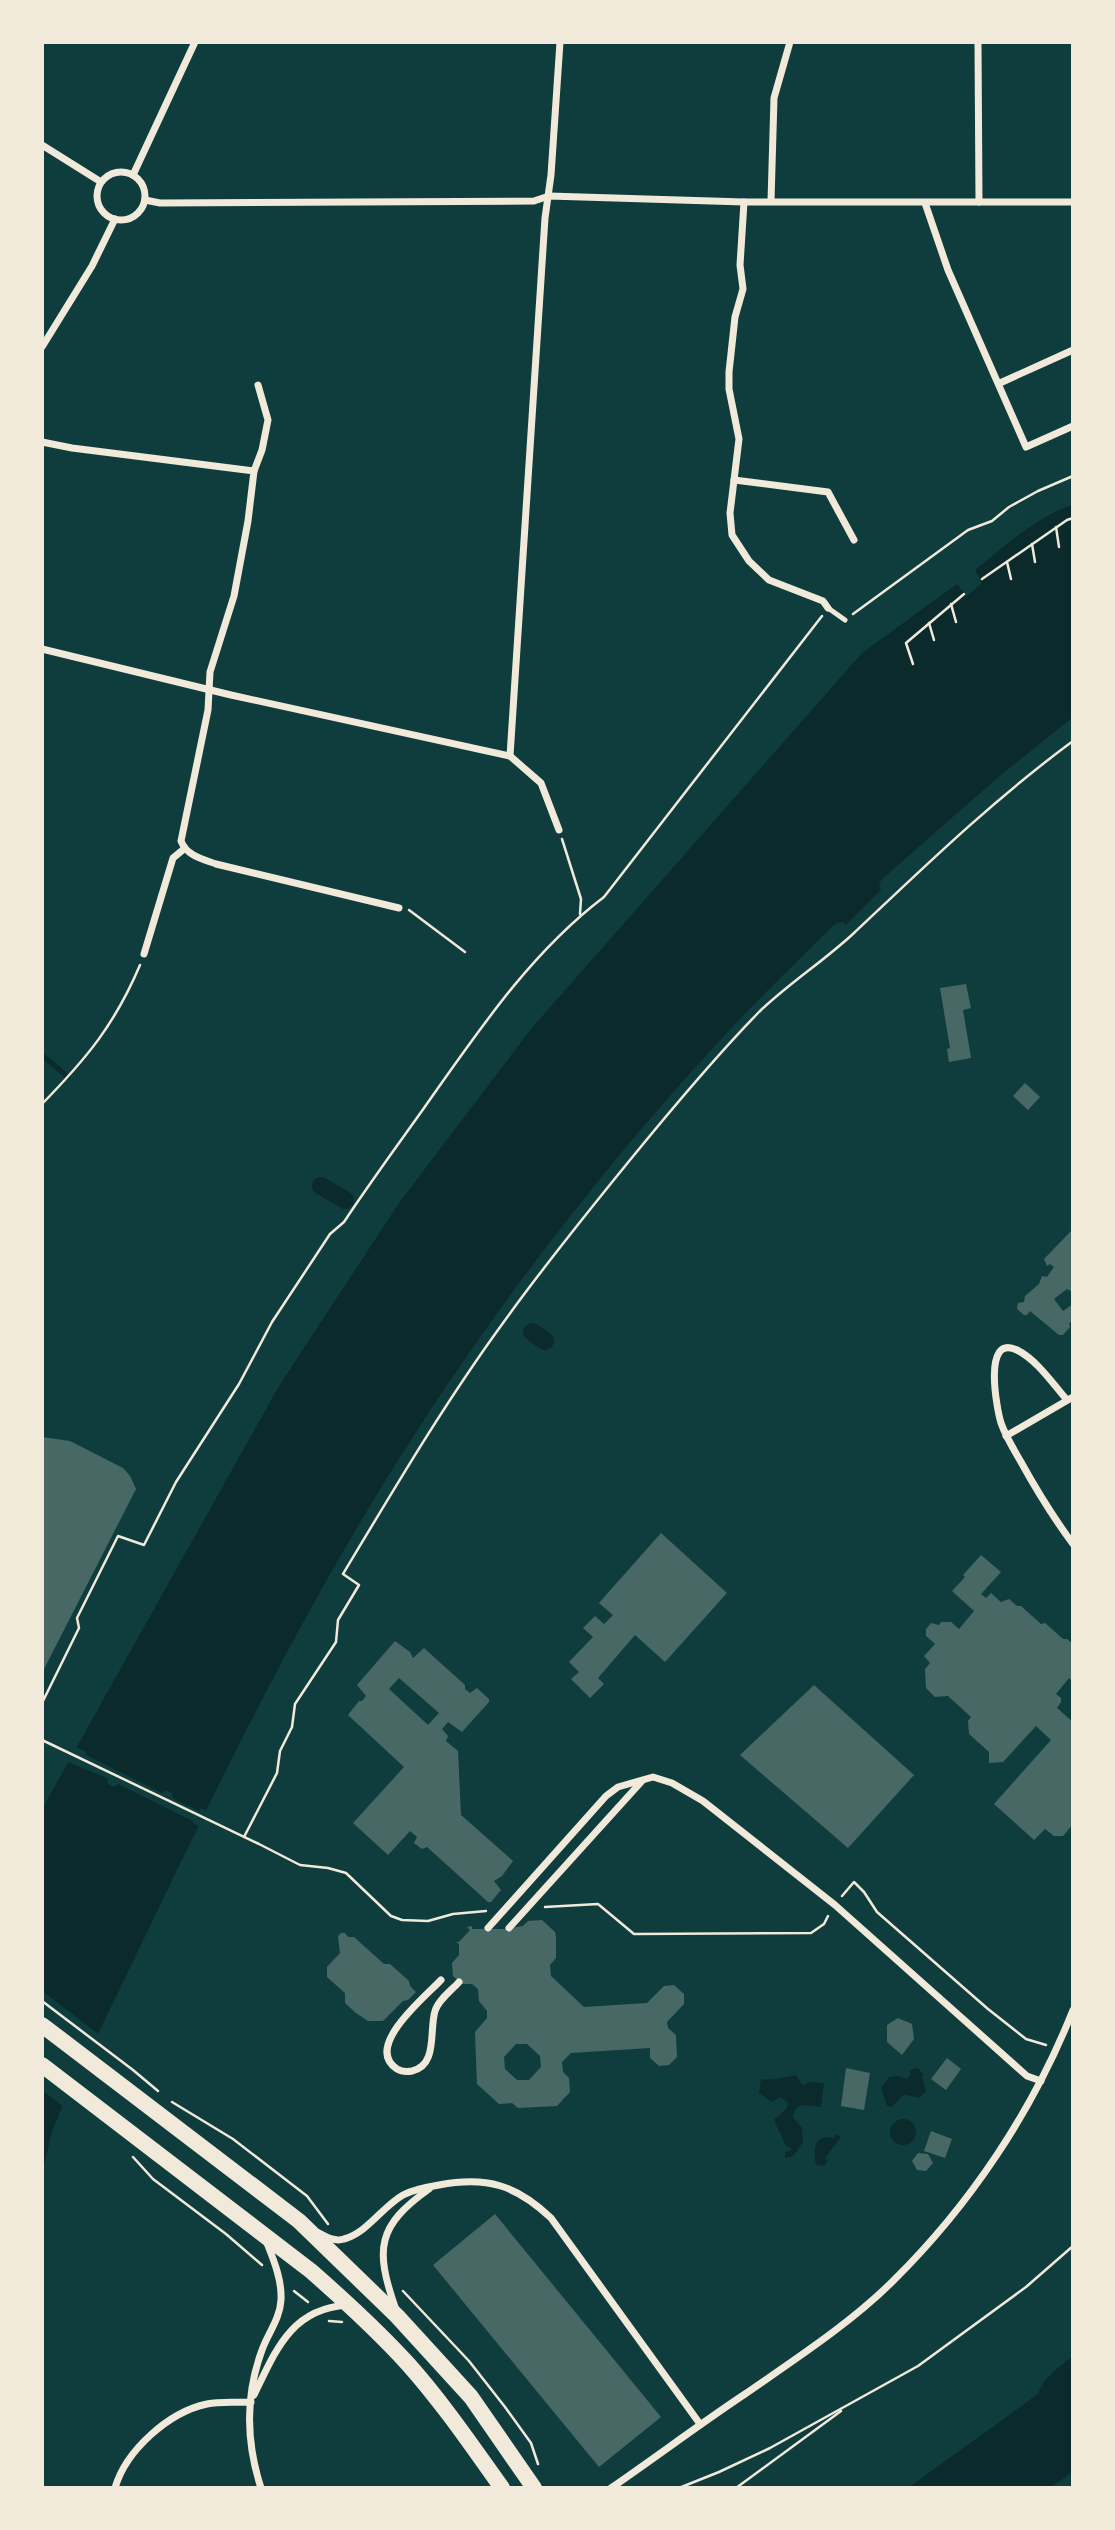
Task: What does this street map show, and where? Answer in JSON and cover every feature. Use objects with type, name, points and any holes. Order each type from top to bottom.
[{"type":"main road","points":[[42,2025],[299,2221],[397,2316],[471,2397],[534,2488]]},
{"type":"main road","points":[[42,2065],[265,2235],[349,2305],[408,2364],[461,2430],[502,2488]]},
{"type":"street","points":[[134,175],[195,42]]},
{"type":"street","points":[[510,756],[559,42]]},
{"type":"street","points":[[771,201],[774,98],[790,42]]},
{"type":"street","points":[[978,42],[979,202]]},
{"type":"street","points":[[42,145],[101,182]]},
{"type":"street","points":[[122,172],[134,175],[145,190],[141,209],[125,220],[106,215],[97,200],[101,182],[110,174],[122,172]]},
{"type":"street","points":[[145,200],[160,203],[326,204],[534,201],[549,196],[744,202],[1073,202]]},
{"type":"street","points":[[744,202],[740,265],[743,289],[735,317],[729,372],[729,389],[739,439],[730,513],[732,535],[749,561],[769,580],[824,601],[828,608]]},
{"type":"street","points":[[925,203],[948,270],[1026,447],[1073,426]]},
{"type":"street","points":[[42,347],[92,266],[115,219]]},
{"type":"street","points":[[1000,383],[1073,350]]},
{"type":"street","points":[[258,385],[268,420],[254,471],[234,596],[210,672],[208,710],[181,841],[184,849],[195,857],[216,864],[399,908]]},
{"type":"street","points":[[42,442],[254,471]]},
{"type":"street","points":[[734,480],[828,492],[854,540]]},
{"type":"street","points":[[42,649],[510,756],[541,783],[559,830]]},
{"type":"street","points":[[144,954],[173,858],[184,849]]},
{"type":"street","points":[[1006,1436],[1070,1398],[1021,1353],[1010,1348],[1002,1351],[994,1361],[993,1378],[1000,1422],[1006,1436],[1047,1509],[1073,1544]]},
{"type":"street","points":[[488,1928],[606,1796],[618,1787],[653,1777],[672,1783],[703,1801],[835,1905],[1027,2076],[1041,2081]]},
{"type":"street","points":[[509,1927],[643,1780]]},
{"type":"street","points":[[441,1980],[392,2033],[386,2044],[386,2057],[396,2068],[406,2072],[417,2070],[428,2060],[436,2008],[459,1982]]},
{"type":"street","points":[[611,2488],[809,2350],[891,2283],[934,2238],[995,2158],[1041,2081],[1073,2010]]},
{"type":"street","points":[[299,2221],[325,2236],[342,2240],[356,2234],[404,2195],[433,2186],[477,2180],[504,2186],[533,2201],[551,2218],[700,2424]]},
{"type":"street","points":[[397,2316],[382,2257],[384,2243],[395,2218],[433,2186]]},
{"type":"street","points":[[261,2488],[251,2459],[248,2428],[255,2370],[278,2318],[281,2302],[280,2280],[265,2235]]},
{"type":"street","points":[[251,2402],[278,2348],[291,2330],[317,2310],[349,2305]]},
{"type":"street","points":[[115,2488],[124,2467],[151,2433],[208,2403],[251,2402]]},
{"type":"lane","points":[[828,608],[845,620]]},
{"type":"path","points":[[845,620],[968,530],[992,521],[1009,507],[1073,476]]},
{"type":"path","points":[[982,579],[1073,518]]},
{"type":"path","points":[[1056,527],[1059,547]]},
{"type":"path","points":[[1032,544],[1035,562]]},
{"type":"path","points":[[1007,562],[1011,579]]},
{"type":"path","points":[[913,664],[906,643],[964,594]]},
{"type":"path","points":[[951,604],[956,622]]},
{"type":"path","points":[[42,1703],[79,1628],[77,1618],[118,1536],[144,1545],[186,1464],[239,1384],[279,1312],[330,1234],[344,1222],[458,1059],[516,983],[546,948],[580,915],[604,897],[828,608]]},
{"type":"path","points":[[929,623],[934,640]]},
{"type":"path","points":[[244,1837],[277,1773],[281,1745],[292,1727],[295,1704],[336,1642],[338,1620],[359,1585],[344,1574],[460,1385],[568,1236],[660,1123],[759,1012],[799,976],[852,935],[967,825],[1073,741]]},
{"type":"path","points":[[559,830],[582,899],[580,915]]},
{"type":"path","points":[[399,908],[413,911],[465,952]]},
{"type":"path","points":[[42,1104],[107,1030],[144,954]]},
{"type":"path","points":[[42,1740],[300,1865],[336,1869],[346,1873],[391,1916],[401,1920],[428,1921],[453,1914]]},
{"type":"path","points":[[598,1904],[634,1934],[811,1933],[824,1924],[854,1882],[877,1912],[988,2009],[1026,2039],[1045,2045]]},
{"type":"path","points":[[42,2001],[109,2052]]},
{"type":"path","points":[[130,2153],[153,2179],[226,2234],[330,2322],[342,2322],[351,2327]]},
{"type":"path","points":[[679,2488],[770,2448],[918,2365],[1026,2287],[1073,2246]]},
{"type":"path","points":[[736,2488],[846,2407]]},
{"type":"water","points":[[1073,505],[1073,717],[996,779],[881,880],[881,890],[846,925],[843,922],[836,923],[750,1008],[596,1183],[498,1312],[365,1513],[290,1647],[223,1777],[62,2107],[52,2131],[42,2175],[42,1809],[279,1386],[399,1203],[531,1029],[862,653],[957,584],[967,596],[982,583],[975,570],[1034,524]]},
{"type":"water","points":[[917,2068],[924,2074],[922,2076],[926,2091],[920,2097],[903,2096],[893,2106],[887,2106],[881,2088],[889,2077],[906,2079],[910,2076],[910,2070]]},
{"type":"water","points":[[796,2075],[803,2086],[809,2082],[824,2083],[821,2107],[801,2105],[795,2109],[793,2117],[802,2128],[803,2142],[793,2156],[785,2158],[785,2152],[791,2148],[786,2146],[774,2120],[786,2109],[788,2102],[780,2097],[772,2102],[759,2093],[761,2079]]},
{"type":"water","points":[[903,2119],[912,2123],[916,2132],[912,2141],[903,2145],[894,2141],[890,2132],[894,2123]]},
{"type":"water","points":[[836,2134],[841,2137],[825,2158],[828,2161],[824,2166],[816,2165],[816,2144],[822,2138],[834,2138]]},
{"type":"water","points":[[1073,2356],[1073,2472],[1050,2488],[908,2488],[1038,2394],[1048,2378]]},
{"type":"pier","points":[[73,1746],[162,1793],[166,1790],[172,1793],[172,1798],[199,1811],[201,1808],[211,1813],[202,1830],[193,1821],[118,1784],[113,1787],[108,1784],[107,1778],[65,1761]]},
{"type":"pier","points":[[42,1991],[101,2036],[65,2108],[42,2090]]},
{"type":"building","points":[[966,984],[971,1008],[963,1010],[971,1058],[949,1062],[947,1049],[950,1048],[940,988]]},
{"type":"building","points":[[1025,1083],[1040,1097],[1028,1110],[1013,1096]]},
{"type":"building","points":[[1073,1229],[1073,1292],[1067,1289],[1054,1299],[1063,1311],[1073,1304],[1073,1321],[1063,1335],[1059,1335],[1030,1311],[1024,1315],[1017,1309],[1018,1303],[1024,1302],[1025,1296],[1039,1284],[1042,1276],[1047,1277],[1054,1267],[1050,1264],[1047,1266],[1044,1259]]},
{"type":"building","points":[[42,1437],[70,1441],[123,1468],[136,1489],[42,1673]]},
{"type":"building","points":[[661,1533],[727,1593],[665,1662],[635,1635],[598,1678],[604,1684],[590,1698],[571,1679],[579,1672],[569,1662],[593,1637],[583,1628],[595,1616],[604,1624],[613,1615],[599,1603]]},
{"type":"building","points":[[981,1555],[1001,1572],[981,1594],[986,1598],[991,1593],[1001,1602],[1009,1599],[1073,1644],[1073,1682],[1069,1678],[1056,1694],[1061,1698],[1057,1708],[1073,1722],[1073,1824],[1063,1836],[1054,1836],[1045,1829],[1034,1840],[994,1804],[1051,1740],[1036,1726],[1003,1762],[989,1763],[989,1752],[969,1734],[968,1721],[971,1717],[948,1696],[935,1697],[926,1688],[925,1669],[930,1663],[924,1656],[935,1644],[926,1636],[926,1629],[931,1623],[939,1625],[941,1622],[951,1622],[959,1629],[974,1611],[952,1591]]},
{"type":"building","points":[[395,1641],[410,1652],[413,1658],[424,1648],[465,1685],[465,1689],[470,1693],[477,1688],[489,1699],[462,1732],[448,1722],[442,1729],[448,1736],[446,1741],[458,1751],[461,1815],[513,1861],[502,1876],[494,1881],[501,1890],[491,1902],[427,1847],[422,1849],[414,1843],[417,1837],[410,1831],[388,1855],[353,1823],[404,1767],[348,1715],[366,1696],[357,1685]],"holes":[[[399,1678],[439,1713],[428,1725],[389,1689]]]},
{"type":"building","points":[[814,1685],[914,1775],[848,1848],[740,1755]]},
{"type":"building","points":[[542,1920],[555,1932],[556,1958],[550,1965],[551,1976],[584,2007],[647,2003],[664,1986],[674,1985],[684,1994],[684,2004],[667,2022],[668,2028],[676,2035],[677,2057],[669,2065],[659,2066],[650,2058],[650,2048],[571,2053],[562,2062],[563,2072],[569,2078],[570,2092],[557,2106],[518,2108],[512,2103],[499,2104],[477,2084],[475,2032],[487,2018],[487,2011],[479,2001],[478,1989],[472,1984],[462,1984],[453,1976],[452,1963],[459,1955],[459,1944],[456,1942],[470,1930],[467,1927],[505,1929],[523,1926],[528,1921]],"holes":[[[516,2044],[527,2044],[540,2056],[541,2067],[529,2080],[517,2080],[505,2069],[504,2057]]]},
{"type":"building","points":[[341,1933],[354,1937],[384,1964],[390,1964],[409,1981],[416,1992],[383,2021],[368,2021],[356,2013],[345,2003],[345,1993],[327,1977],[327,1967],[340,1953],[338,1936]]},
{"type":"building","points":[[898,2018],[912,2024],[914,2039],[902,2055],[887,2042],[887,2025]]},
{"type":"building","points":[[947,2058],[961,2069],[946,2090],[931,2079]]},
{"type":"building","points":[[846,2068],[870,2073],[864,2110],[841,2106]]},
{"type":"building","points":[[931,2131],[952,2139],[945,2158],[924,2151]]},
{"type":"building","points":[[918,2153],[928,2154],[933,2163],[926,2171],[917,2170],[912,2161]]},
{"type":"building","points":[[495,2214],[661,2417],[599,2467],[433,2265]]},
{"type":"waterway","points":[[42,1055],[68,1077]]},
{"type":"waterway","points":[[321,1186],[345,1200]]},
{"type":"waterway","points":[[532,1332],[545,1341]]}]
